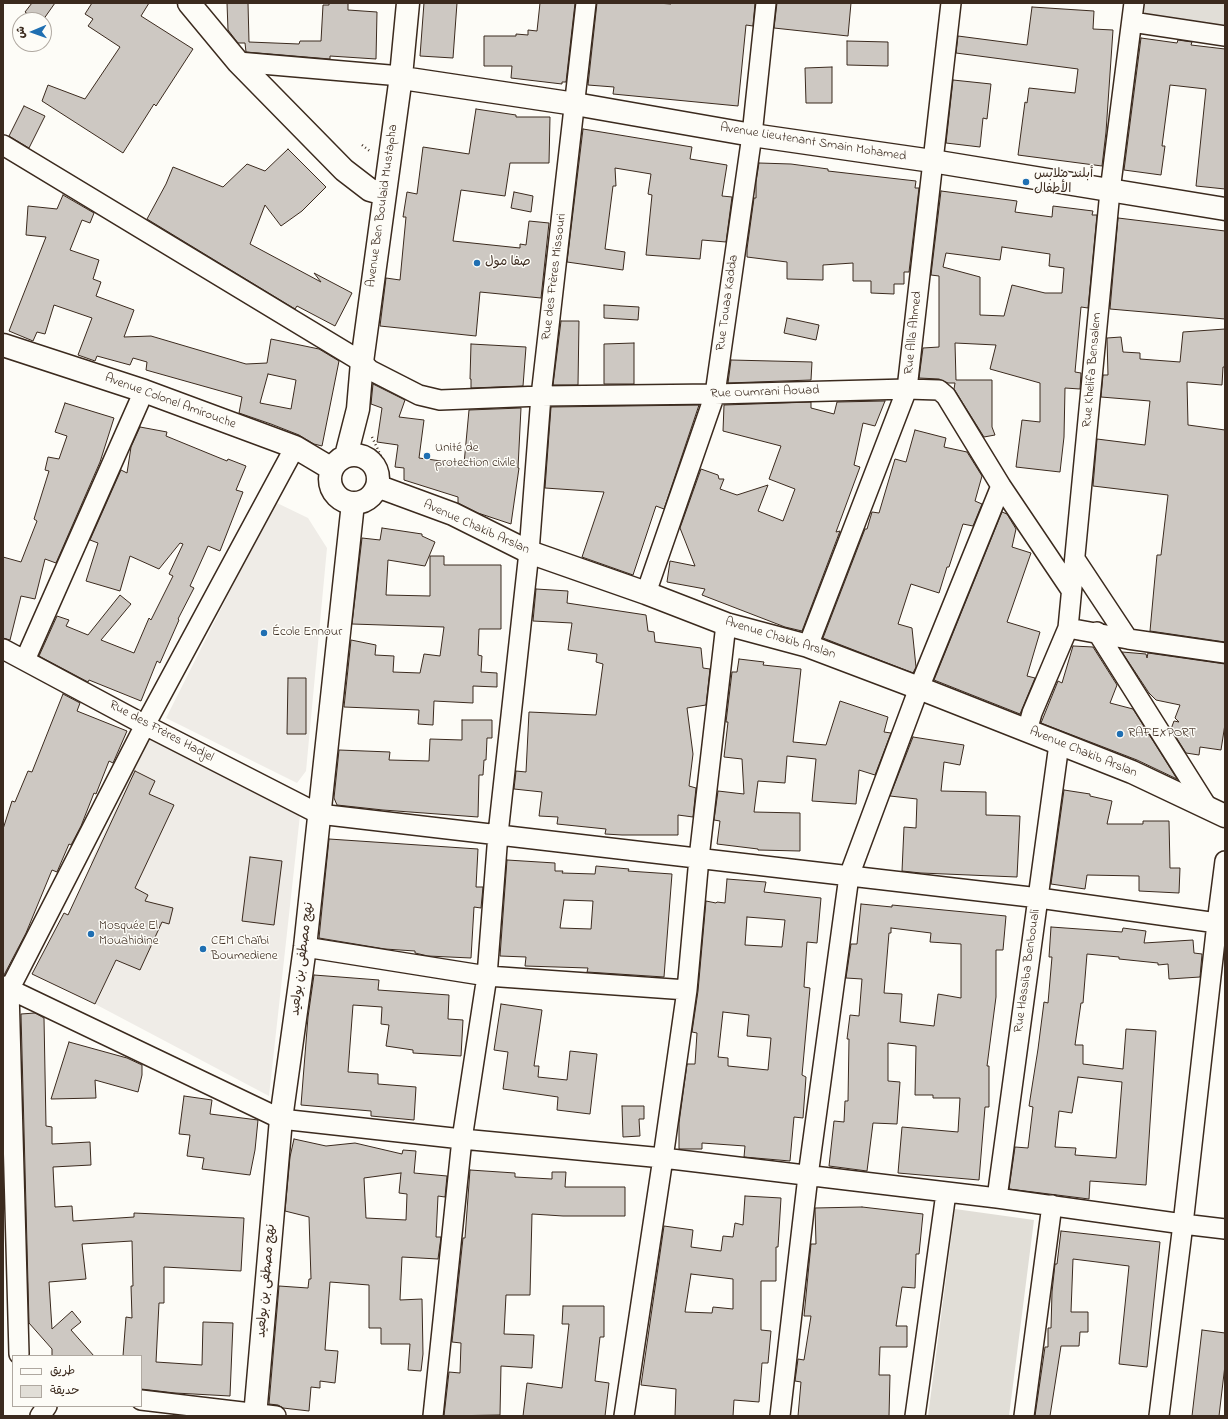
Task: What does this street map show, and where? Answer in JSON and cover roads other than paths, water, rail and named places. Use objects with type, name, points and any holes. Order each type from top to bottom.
[{"type":"main road","points":[[189,3],[238,62],[344,170],[370,190],[384,194]]},
{"type":"main road","name":"Avenue Ben Boulaid Mustapha","points":[[358,409],[362,362],[401,76],[408,3]]},
{"type":"main road","name":"Avenue Lieutenant Smain Mohamed","points":[[401,76],[409,79],[575,104],[752,135],[932,161],[1225,210]]},
{"type":"main road","name":"Avenue Colonel Amirouche","points":[[3,345],[144,391],[339,462]]},
{"type":"main road","points":[[358,409],[368,459],[376,470],[378,478],[377,486],[372,495],[366,500],[353,503],[345,501],[334,493],[330,477],[339,462],[358,409]]},
{"type":"main road","points":[[339,462],[353,455],[368,459]]},
{"type":"main road","name":"Avenue Chakib Arslan","points":[[377,486],[453,514],[529,552],[646,593],[726,624],[808,646],[919,688],[1132,772],[1217,812]]},
{"type":"main road","name":"نهج مصطفى بن بولعيد","points":[[262,1415],[282,1119],[305,947],[353,503]]},
{"type":"street","name":"Rue des Frères Missouri","points":[[433,1416],[462,1139],[487,976],[498,834],[529,552],[541,396],[586,3]]},
{"type":"street","name":"Rue Touaa Kadda","points":[[646,593],[715,394],[752,135],[766,3]]},
{"type":"street","name":"Rue Alla Ahmed","points":[[808,646],[908,389],[932,161],[951,3]]},
{"type":"street","name":"Rue Khelifa Bensalem","points":[[1027,731],[1032,714],[1068,628],[1110,191],[1134,3]]},
{"type":"street","points":[[1132,22],[1225,36]]},
{"type":"street","points":[[238,62],[401,76]]},
{"type":"street","name":"Rue Oumrani Aouad","points":[[3,145],[362,362],[370,370],[419,396],[440,400],[541,396],[715,394],[908,389],[939,390],[946,396],[1001,486],[1071,590]]},
{"type":"street","points":[[25,660],[144,391]]},
{"type":"street","points":[[16,1355],[6,988],[295,446]]},
{"type":"street","points":[[780,1416],[808,1176],[849,876],[919,688],[1001,486]]},
{"type":"street","points":[[1075,559],[1128,639]]},
{"type":"street","points":[[624,1416],[687,990],[699,858],[726,624]]},
{"type":"street","points":[[1068,628],[1097,632],[1128,639],[1225,653]]},
{"type":"street","points":[[1097,632],[1217,812]]},
{"type":"street","name":"Rue des Frères Hadjel","points":[[3,649],[145,725],[319,814]]},
{"type":"street","name":"Rue Hassiba Benbouali","points":[[997,1198],[1059,744]]},
{"type":"street","points":[[319,814],[1039,898],[1217,923]]},
{"type":"street","points":[[1159,1416],[1225,861]]},
{"type":"street","points":[[305,947],[487,976],[687,990]]},
{"type":"street","points":[[6,988],[282,1119],[462,1139],[663,1158],[997,1198],[1225,1229]]},
{"type":"street","points":[[915,1416],[946,1193]]},
{"type":"street","points":[[1024,1416],[1052,1206]]},
{"type":"street","points":[[142,1400],[262,1415]]},
{"type":"street","points":[[40,1416],[46,1407]]},
{"type":"place","name":"أبلند ملابس اﻷطفال","points":[[1026,182]]},
{"type":"place","name":"صفا مول","points":[[477,263]]},
{"type":"place","name":"Unité de protection civile","points":[[427,456]]},
{"type":"place","name":"École Ennour","points":[[264,633]]},
{"type":"place","name":"RAFEXPORT","points":[[1120,734]]},
{"type":"place","name":"Mosquée El Mouahidine","points":[[91,934]]},
{"type":"place","name":"CEM Chaïbi Boumediene","points":[[203,949]]}]
